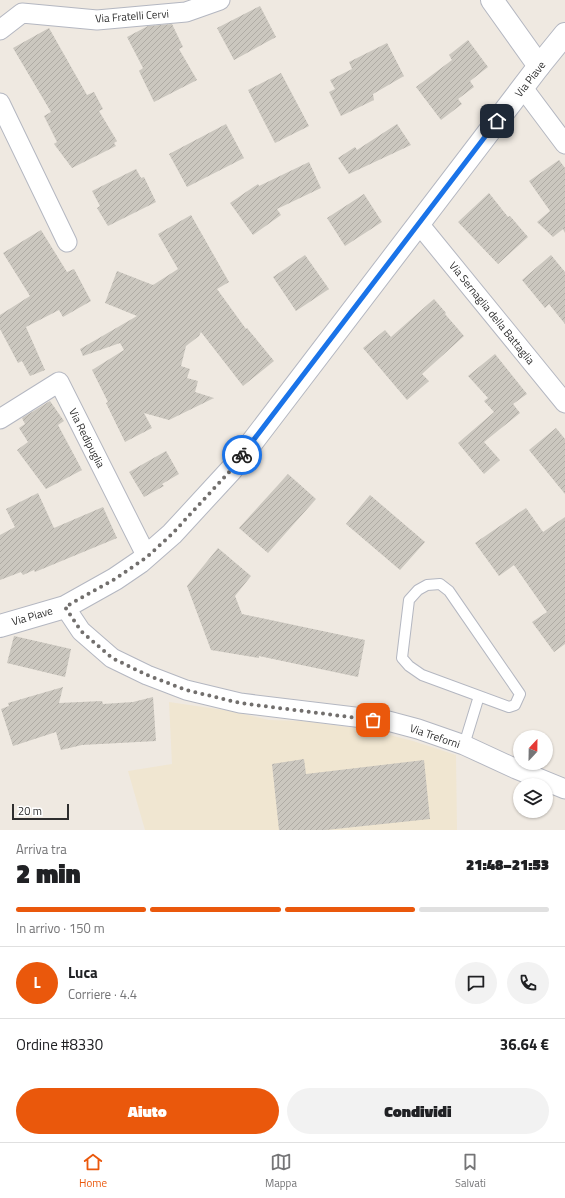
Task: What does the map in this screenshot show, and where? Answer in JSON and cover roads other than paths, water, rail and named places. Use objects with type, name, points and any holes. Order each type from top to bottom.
[{"type":"main road","points":[[492,0],[539,66]]},
{"type":"main road","name":"Via Piave","points":[[0,626],[65,607],[115,579],[147,557],[172,534],[231,470],[539,66],[564,38]]},
{"type":"street","name":"Via Fratelli Cervi","points":[[0,30],[22,12],[97,20],[186,12],[220,0]]},
{"type":"street","points":[[523,88],[565,144]]},
{"type":"street","points":[[0,103],[67,242]]},
{"type":"street","name":"Via Sernaglia della Battaglia","points":[[419,224],[565,403]]},
{"type":"street","name":"Via Redipuglia","points":[[0,419],[59,382],[147,557]]},
{"type":"street","name":"Via Treforni","points":[[65,607],[81,631],[112,658],[147,675],[186,690],[240,703],[388,721],[418,729],[464,745],[516,769],[565,789]]},
{"type":"lane","points":[[440,584],[449,591],[520,694],[515,705],[509,707],[478,696],[422,675],[409,666],[402,658],[409,600],[418,590],[427,585],[440,584]]},
{"type":"lane","points":[[464,745],[478,696]]}]
